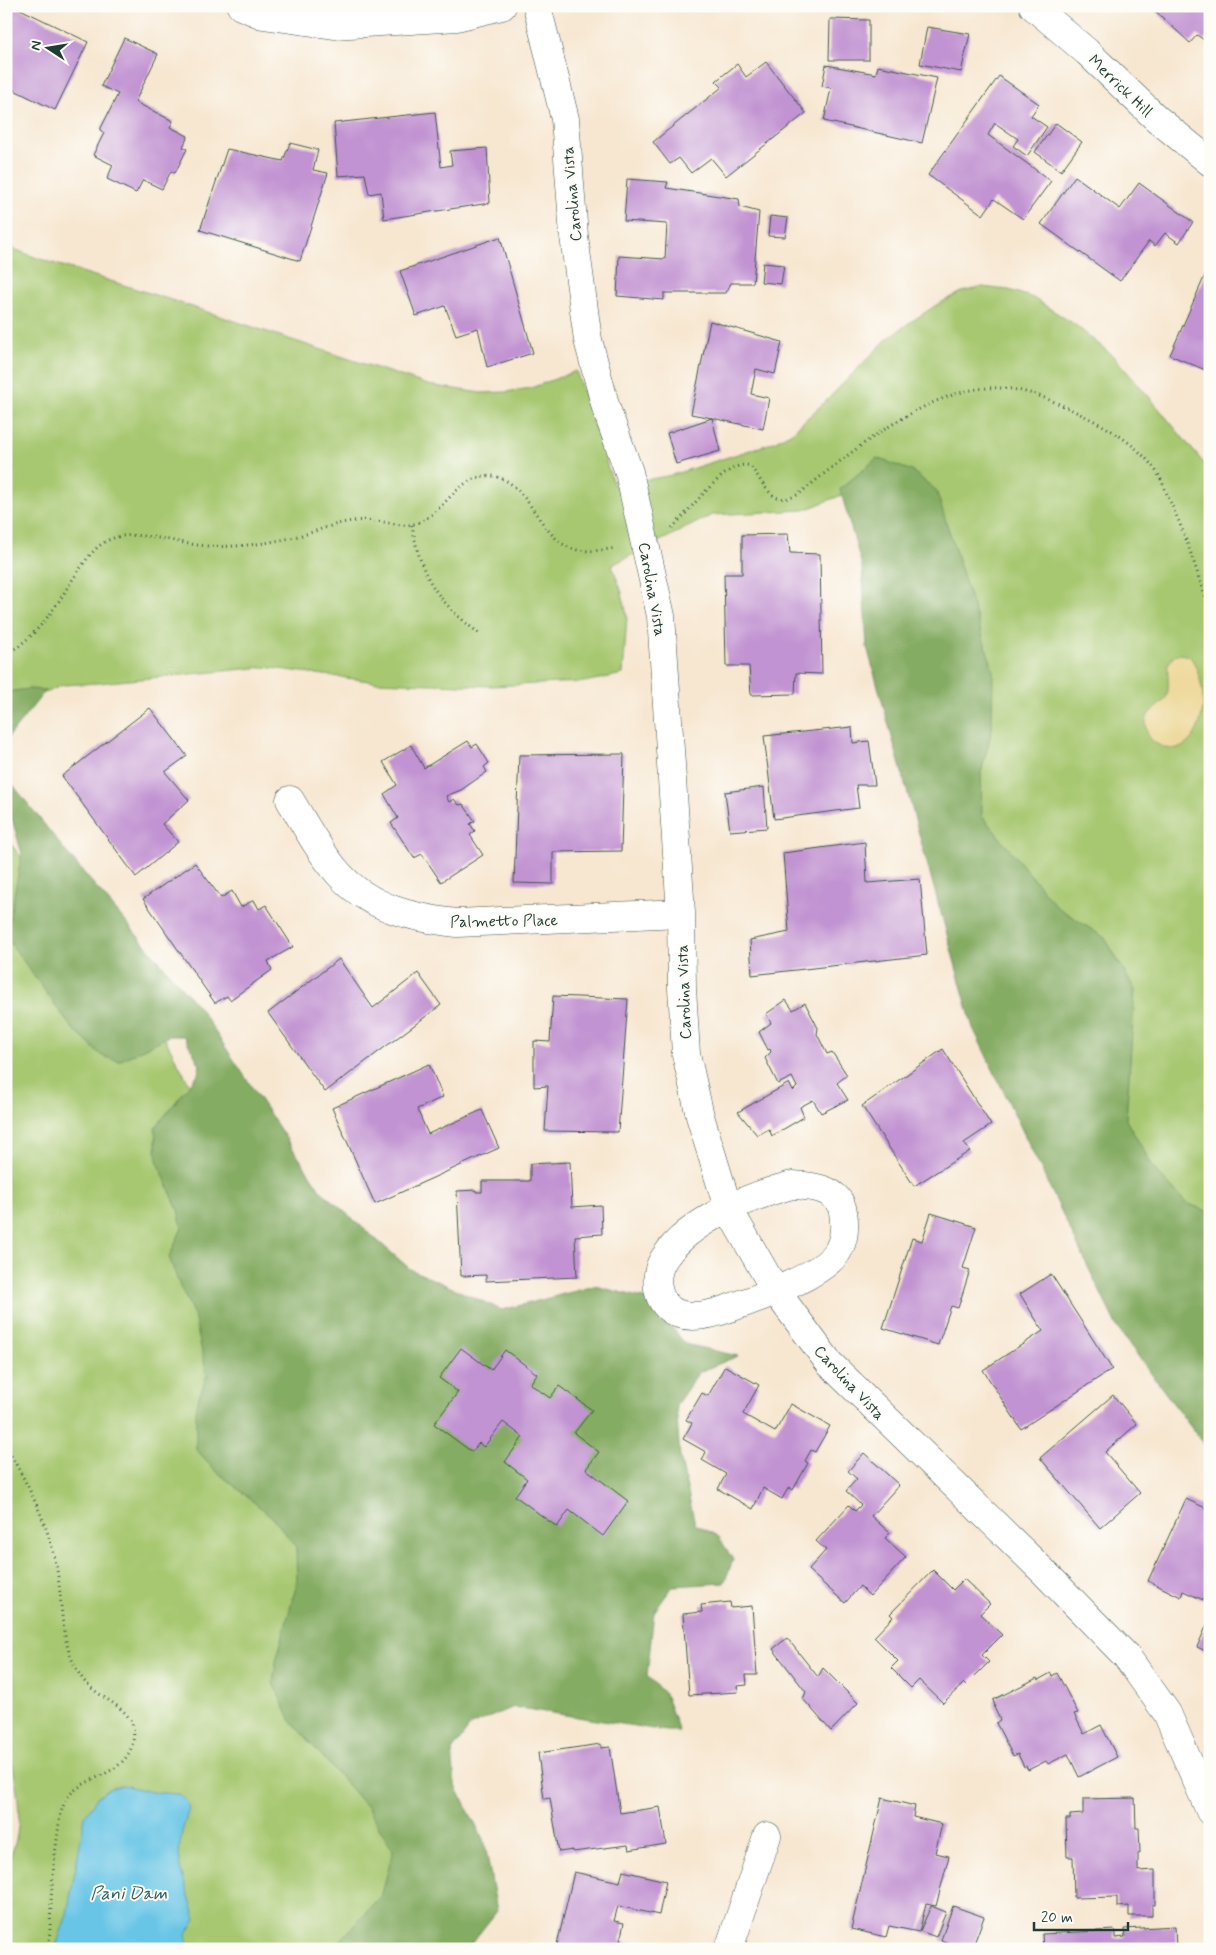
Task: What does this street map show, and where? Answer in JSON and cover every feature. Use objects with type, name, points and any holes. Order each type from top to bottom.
[{"type":"street","points":[[241,6],[263,15],[334,25],[502,6]]},
{"type":"street","name":"Carolina Vista","points":[[537,6],[565,120],[574,236],[588,340],[606,408],[629,472],[661,616],[681,913],[682,988],[686,1054],[700,1116],[728,1208],[776,1290],[830,1364],[1044,1572],[1127,1657],[1167,1713],[1210,1811]]},
{"type":"street","name":"Merrick Hill","points":[[1033,6],[1087,52],[1156,118],[1210,162]]},
{"type":"street","name":"Palmetto Place","points":[[290,800],[319,847],[339,874],[363,896],[392,910],[424,919],[457,923],[681,913]]},
{"type":"street","points":[[792,1184],[818,1187],[833,1194],[842,1202],[845,1229],[839,1250],[818,1270],[776,1290],[713,1314],[689,1316],[679,1314],[673,1311],[662,1299],[657,1288],[659,1270],[664,1257],[679,1240],[728,1208],[771,1190],[792,1184]]},
{"type":"street","points":[[729,1949],[767,1836]]},
{"type":"path","points":[[6,654],[17,648],[37,630],[59,602],[86,559],[98,547],[112,538],[138,536],[201,546],[219,546],[270,542],[305,534],[339,523],[354,521],[368,520],[412,525],[430,516],[461,486],[483,477],[493,476],[509,483],[525,499],[546,529],[572,548],[588,551],[604,550],[646,542],[665,534],[684,518],[722,475],[746,464],[750,466],[773,496],[782,500],[790,499],[851,453],[908,416],[941,400],[968,391],[988,388],[1004,388],[1037,395],[1064,406],[1113,432],[1132,444],[1143,454],[1158,473],[1180,521],[1210,613]]},
{"type":"path","points":[[412,525],[418,556],[434,590],[457,616],[481,635]]},
{"type":"path","points":[[6,1447],[30,1490],[48,1537],[56,1566],[66,1647],[72,1661],[83,1680],[92,1690],[124,1710],[133,1723],[134,1732],[130,1751],[124,1762],[72,1794],[63,1807],[52,1888],[48,1949]]},
{"type":"green space","points":[[6,246],[40,259],[165,298],[428,385],[481,393],[506,392],[531,388],[576,371],[614,486],[672,475],[772,443],[792,432],[828,399],[886,340],[938,304],[962,292],[982,287],[1009,290],[1033,298],[1074,324],[1113,356],[1210,471],[1210,1372],[1112,1237],[875,482],[804,510],[712,515],[612,565],[622,593],[627,616],[623,674],[584,682],[490,686],[376,682],[265,667],[63,685],[29,700],[6,723]]},
{"type":"green space","points":[[877,458],[912,471],[936,490],[993,669],[992,729],[981,773],[982,816],[1057,907],[1105,938],[1135,990],[1126,1120],[1155,1170],[1186,1203],[1210,1212],[1210,1453],[1118,1329],[973,1028],[867,647],[862,566],[840,489]]},
{"type":"green space","points":[[29,689],[46,690],[6,740],[6,692]]},
{"type":"green space","points":[[6,776],[67,853],[200,1009],[321,1191],[410,1269],[502,1310],[595,1286],[651,1300],[685,1344],[738,1356],[699,1372],[676,1405],[680,1457],[695,1524],[719,1537],[733,1560],[724,1583],[673,1586],[654,1612],[647,1676],[665,1694],[679,1731],[666,1731],[514,1707],[471,1725],[452,1751],[455,1784],[485,1844],[497,1911],[467,1949],[333,1949],[382,1894],[393,1850],[366,1806],[291,1721],[273,1683],[276,1661],[297,1583],[296,1547],[273,1518],[216,1471],[196,1449],[196,1405],[207,1375],[194,1315],[179,1284],[169,1257],[182,1228],[178,1210],[157,1160],[155,1128],[198,1074],[200,1065],[184,1036],[169,1036],[119,1061],[102,1056],[71,1027],[6,937],[22,854],[12,819],[6,811]]},
{"type":"green space","points":[[6,838],[67,913],[147,1005],[210,1123],[420,1760],[377,1949],[6,1949],[6,1864],[13,1849],[19,1817],[16,1783],[6,1734]]},
{"type":"sand","points":[[1175,655],[1189,656],[1198,672],[1202,688],[1203,707],[1202,716],[1195,734],[1190,741],[1176,749],[1157,744],[1150,738],[1146,720],[1148,715],[1165,699],[1168,687],[1168,664]]},
{"type":"water","name":"Pani Dam","points":[[123,1785],[152,1792],[177,1794],[186,1800],[189,1808],[179,1851],[180,1868],[196,1919],[186,1935],[190,1949],[55,1949],[67,1914],[85,1816],[98,1796],[108,1789]]},
{"type":"building","points":[[6,6],[14,6],[88,42],[55,110],[6,86]]},
{"type":"building","points":[[1150,6],[1210,6],[1210,33],[1204,40],[1197,35],[1190,43]]},
{"type":"building","points":[[830,19],[869,20],[869,60],[829,60]]},
{"type":"building","points":[[927,27],[970,34],[961,72],[920,64]]},
{"type":"building","points":[[124,38],[158,54],[135,102],[173,121],[170,127],[188,136],[183,147],[187,149],[175,173],[171,171],[162,189],[143,180],[136,193],[107,179],[113,165],[93,155],[104,133],[100,130],[118,94],[101,86]]},
{"type":"building","points":[[766,62],[806,113],[726,176],[711,158],[691,173],[679,158],[670,164],[653,142],[722,87],[716,81],[737,64],[746,77]]},
{"type":"building","points":[[826,65],[876,74],[878,66],[937,78],[922,143],[824,121],[831,88],[822,86]]},
{"type":"building","points":[[999,76],[1039,104],[1031,116],[1047,127],[1027,156],[1013,146],[1018,139],[995,123],[988,135],[1051,181],[1023,219],[994,199],[983,215],[928,175]]},
{"type":"building","points":[[435,112],[441,167],[452,165],[450,151],[487,148],[490,203],[384,219],[381,192],[369,194],[365,174],[338,176],[334,123]]},
{"type":"building","points":[[1056,123],[1082,142],[1061,171],[1035,152]]},
{"type":"building","points":[[290,143],[318,150],[313,170],[328,173],[300,261],[200,230],[227,149],[283,161]]},
{"type":"building","points":[[1075,176],[1120,209],[1139,183],[1193,222],[1179,243],[1165,233],[1155,246],[1149,241],[1120,281],[1041,224]]},
{"type":"building","points":[[627,179],[668,182],[666,188],[739,199],[740,207],[759,212],[753,283],[731,283],[726,293],[664,293],[664,300],[617,296],[619,256],[665,259],[667,224],[624,221]]},
{"type":"building","points":[[770,216],[788,218],[785,237],[768,236]]},
{"type":"building","points":[[500,237],[533,353],[487,367],[478,328],[456,335],[445,306],[416,316],[400,271]]},
{"type":"building","points":[[763,263],[784,265],[781,284],[761,282]]},
{"type":"building","points":[[1206,273],[1210,275],[1210,372],[1170,355]]},
{"type":"building","points":[[710,321],[782,342],[775,374],[756,369],[751,394],[769,398],[763,429],[691,414]]},
{"type":"building","points":[[712,418],[720,451],[676,464],[667,433]]},
{"type":"building","points":[[788,534],[790,553],[820,554],[822,674],[796,673],[795,694],[751,695],[749,666],[726,666],[724,574],[742,574],[742,535]]},
{"type":"building","points":[[150,708],[187,756],[165,772],[189,800],[162,824],[178,842],[136,877],[62,776]]},
{"type":"building","points":[[852,727],[853,743],[869,741],[875,785],[856,785],[859,808],[774,819],[764,736]]},
{"type":"building","points":[[468,741],[472,747],[477,744],[489,763],[484,767],[487,772],[461,790],[446,796],[449,802],[454,799],[459,805],[463,804],[475,821],[470,824],[475,831],[470,835],[483,855],[441,882],[422,854],[414,858],[391,823],[398,818],[384,794],[397,785],[383,762],[411,745],[424,768]]},
{"type":"building","points":[[624,754],[621,851],[553,852],[553,884],[514,883],[519,755]]},
{"type":"building","points":[[764,787],[767,828],[730,831],[725,792]]},
{"type":"building","points":[[865,842],[867,883],[920,879],[927,955],[752,975],[750,940],[789,932],[783,853]]},
{"type":"building","points":[[195,863],[221,898],[232,891],[241,907],[254,900],[259,909],[266,905],[293,947],[268,961],[272,970],[230,1000],[227,996],[215,1003],[143,899]]},
{"type":"building","points":[[339,959],[373,1008],[418,973],[441,1005],[325,1092],[268,1013]]},
{"type":"building","points":[[553,996],[628,999],[618,1132],[545,1131],[548,1086],[534,1087],[534,1041],[550,1042]]},
{"type":"building","points":[[786,1000],[793,1010],[805,1003],[818,1028],[817,1034],[827,1054],[832,1052],[847,1075],[837,1083],[848,1100],[821,1113],[813,1100],[800,1107],[804,1117],[772,1136],[769,1129],[757,1135],[738,1112],[789,1083],[793,1091],[797,1087],[792,1077],[778,1084],[765,1058],[771,1052],[770,1049],[768,1050],[759,1032],[771,1023],[766,1014]]},
{"type":"building","points":[[943,1049],[991,1125],[964,1143],[970,1151],[914,1186],[862,1106]]},
{"type":"building","points":[[429,1064],[443,1097],[417,1109],[428,1134],[482,1110],[499,1148],[375,1204],[332,1108]]},
{"type":"building","points":[[570,1162],[572,1207],[601,1205],[602,1234],[575,1236],[577,1277],[486,1281],[486,1275],[461,1276],[457,1191],[476,1190],[476,1192],[482,1192],[482,1181],[530,1181],[530,1164]]},
{"type":"building","points":[[931,1213],[976,1227],[963,1268],[970,1270],[958,1308],[951,1306],[938,1345],[883,1328],[912,1238],[922,1241]]},
{"type":"building","points":[[1051,1274],[1112,1369],[1021,1429],[983,1370],[1043,1331],[1020,1294]]},
{"type":"building","points":[[461,1348],[491,1370],[505,1350],[537,1374],[530,1384],[550,1398],[559,1386],[592,1410],[574,1433],[599,1452],[586,1469],[628,1501],[603,1536],[569,1510],[557,1527],[515,1496],[527,1479],[505,1462],[523,1437],[503,1422],[484,1447],[479,1443],[472,1452],[434,1424],[458,1392],[439,1378]]},
{"type":"building","points":[[725,1366],[759,1385],[743,1414],[775,1432],[791,1404],[830,1426],[815,1452],[811,1450],[805,1461],[808,1463],[793,1490],[789,1487],[782,1499],[763,1488],[753,1509],[718,1489],[726,1474],[702,1460],[706,1452],[683,1439],[692,1423],[686,1420],[702,1393],[708,1396]]},
{"type":"building","points":[[1113,1395],[1137,1424],[1105,1452],[1140,1493],[1100,1528],[1040,1458]]},
{"type":"building","points":[[864,1453],[899,1485],[871,1516],[890,1533],[885,1538],[906,1557],[870,1596],[860,1586],[845,1603],[808,1570],[826,1550],[816,1541],[849,1505],[855,1511],[861,1505],[846,1491],[857,1479],[848,1471]]},
{"type":"building","points":[[1186,1499],[1210,1510],[1210,1603],[1183,1591],[1181,1597],[1148,1581]]},
{"type":"building","points":[[933,1570],[953,1590],[964,1579],[990,1604],[980,1614],[1002,1635],[982,1655],[989,1662],[966,1685],[964,1683],[943,1703],[919,1680],[911,1688],[891,1668],[898,1661],[874,1637],[893,1617],[890,1614]]},
{"type":"building","points":[[730,1602],[731,1608],[752,1606],[757,1675],[746,1675],[747,1685],[737,1686],[738,1692],[689,1695],[683,1614],[702,1612],[701,1605]]},
{"type":"building","points":[[1210,1618],[1210,1653],[1197,1647]]},
{"type":"building","points":[[787,1638],[818,1677],[823,1668],[858,1703],[831,1731],[803,1699],[806,1692],[773,1649]]},
{"type":"building","points":[[1051,1673],[1052,1676],[1057,1673],[1078,1713],[1074,1714],[1084,1734],[1101,1725],[1117,1757],[1079,1777],[1068,1754],[1048,1764],[1046,1761],[1028,1770],[1026,1766],[1024,1767],[1018,1754],[1013,1756],[996,1723],[1000,1720],[993,1700]]},
{"type":"building","points":[[601,1744],[601,1748],[610,1747],[620,1813],[660,1807],[666,1844],[629,1850],[628,1845],[559,1852],[550,1798],[544,1799],[538,1753]]},
{"type":"building","points":[[882,1798],[915,1806],[913,1817],[942,1824],[935,1853],[949,1856],[936,1906],[926,1904],[919,1932],[889,1926],[886,1937],[851,1929]]},
{"type":"building","points":[[1135,1798],[1136,1828],[1139,1828],[1140,1853],[1138,1854],[1138,1871],[1155,1870],[1155,1905],[1152,1905],[1152,1916],[1129,1916],[1129,1906],[1117,1907],[1117,1897],[1074,1898],[1073,1857],[1067,1857],[1066,1819],[1070,1819],[1070,1815],[1083,1814],[1083,1799]]},
{"type":"building","points":[[623,1871],[666,1881],[659,1915],[618,1906],[614,1921],[624,1923],[620,1941],[639,1946],[639,1949],[556,1949],[574,1872],[620,1882]]},
{"type":"building","points":[[931,1906],[946,1912],[936,1937],[920,1931]]},
{"type":"building","points":[[953,1906],[984,1917],[972,1949],[964,1949],[941,1940]]},
{"type":"building","points":[[1175,1926],[1176,1949],[1043,1949],[1042,1934],[1115,1930],[1115,1938],[1125,1937],[1124,1929]]}]
